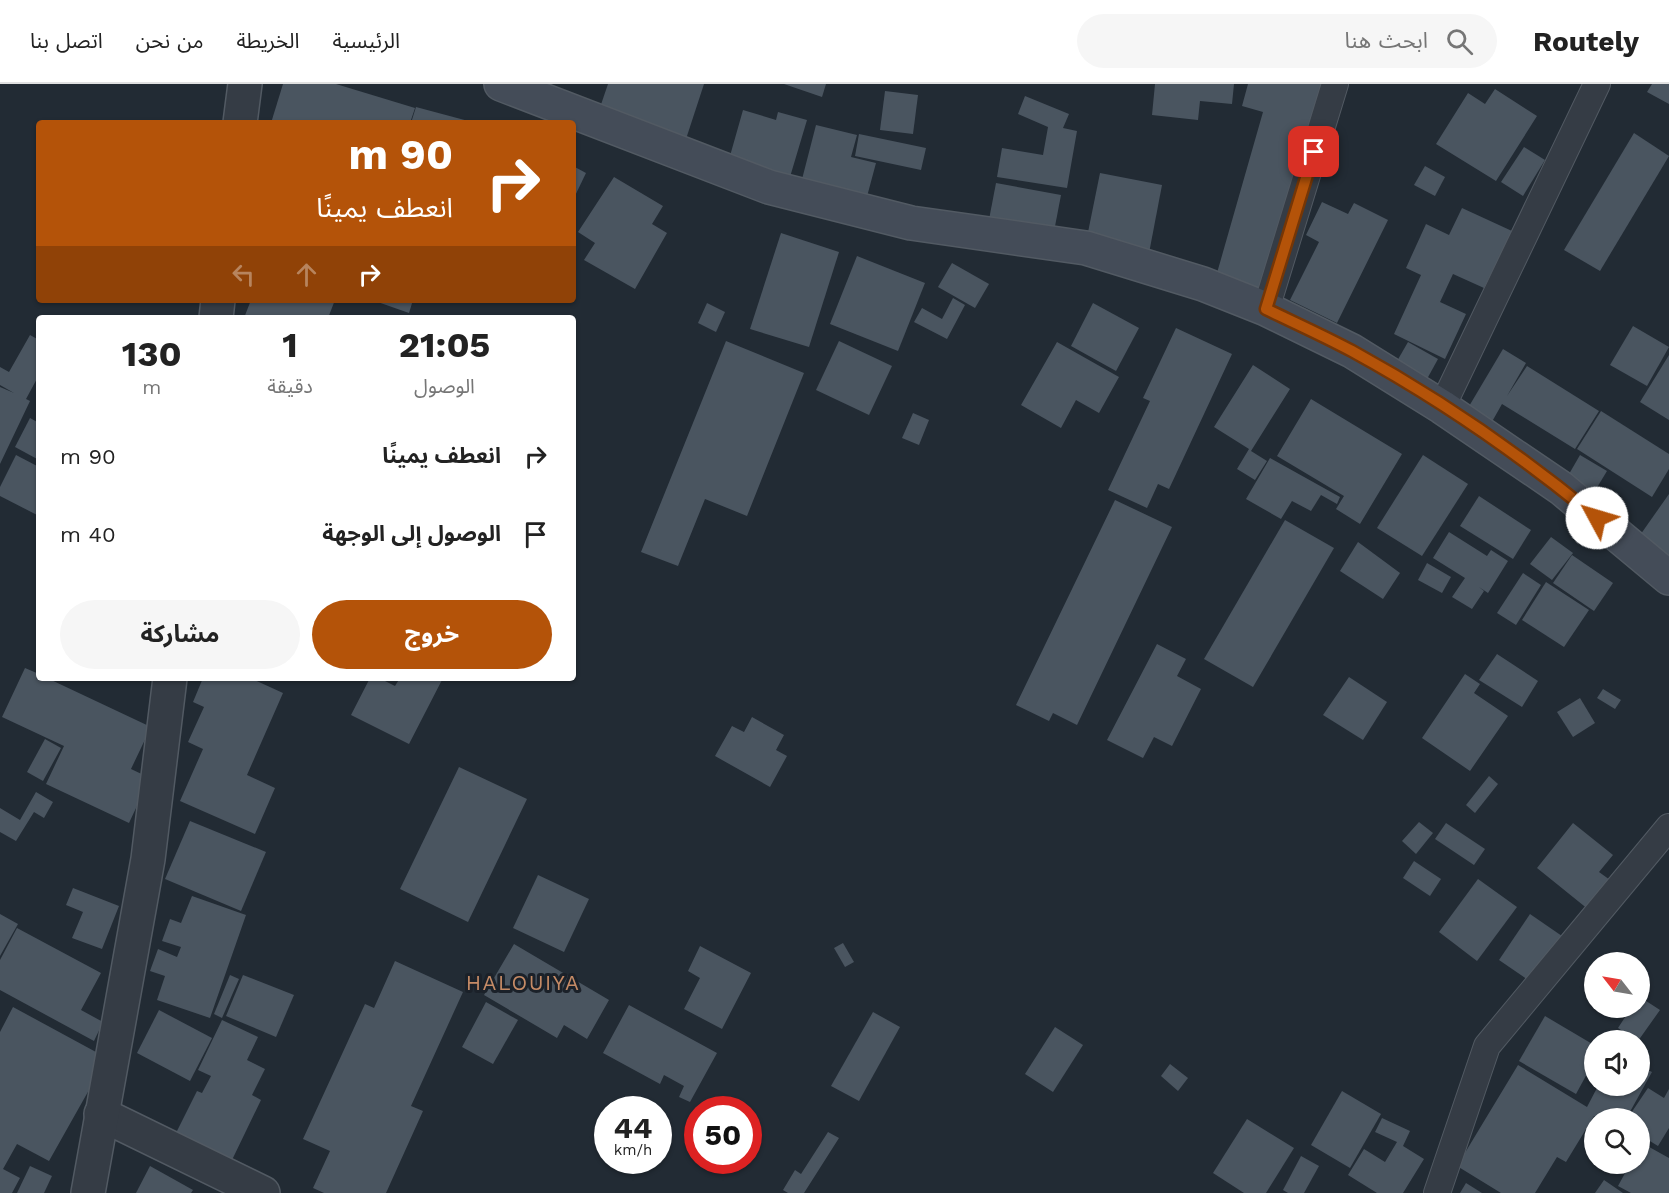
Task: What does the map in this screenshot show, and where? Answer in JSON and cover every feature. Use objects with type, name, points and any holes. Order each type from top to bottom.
[{"type":"main road","points":[[501,84],[769,187],[911,223],[1086,248],[1203,284],[1266,309],[1352,351],[1442,406],[1561,488],[1669,578]]},
{"type":"street","points":[[240,120],[245,84]]},
{"type":"street","points":[[1266,309],[1335,84]]},
{"type":"street","points":[[1442,406],[1597,84]]},
{"type":"street","points":[[88,1193],[148,859],[171,681]]},
{"type":"street","points":[[1437,1193],[1487,1046],[1669,827]]},
{"type":"street","points":[[101,1114],[263,1193]]},
{"type":"building","points":[[283,84],[336,84],[415,108],[411,120],[272,120]]},
{"type":"building","points":[[608,84],[704,84],[686,139],[594,125]]},
{"type":"building","points":[[784,84],[826,84],[822,97]]},
{"type":"building","points":[[1155,84],[1234,84],[1232,104],[1200,101],[1198,120],[1152,115]]},
{"type":"building","points":[[1248,84],[1323,84],[1259,307],[1211,294],[1263,112],[1242,106]]},
{"type":"building","points":[[1652,84],[1669,84],[1669,104],[1647,92]]},
{"type":"building","points":[[1495,89],[1537,116],[1496,181],[1436,144],[1468,93],[1485,104]]},
{"type":"building","points":[[885,91],[918,95],[913,134],[880,130]]},
{"type":"building","points":[[1025,96],[1069,114],[1063,128],[1077,131],[1067,188],[997,177],[1002,148],[1043,155],[1048,127],[1018,114]]},
{"type":"building","points":[[416,107],[465,120],[412,120]]},
{"type":"building","points":[[743,110],[776,120],[778,112],[807,120],[787,187],[726,170]]},
{"type":"building","points":[[816,125],[857,135],[851,157],[876,163],[865,204],[800,187]]},
{"type":"building","points":[[1634,133],[1669,156],[1600,271],[1564,250]]},
{"type":"building","points":[[859,134],[926,148],[921,170],[855,156]]},
{"type":"building","points":[[1524,147],[1545,160],[1523,196],[1501,182]]},
{"type":"building","points":[[1425,166],[1445,177],[1435,196],[1414,185]]},
{"type":"building","points":[[576,168],[586,173],[576,194]]},
{"type":"building","points":[[1100,173],[1162,185],[1146,269],[1083,257]]},
{"type":"building","points":[[614,177],[663,206],[652,224],[667,233],[635,289],[584,260],[595,243],[578,232]]},
{"type":"building","points":[[996,183],[1061,195],[1052,242],[987,230]]},
{"type":"building","points":[[1322,202],[1348,214],[1354,203],[1388,220],[1337,323],[1290,300],[1319,242],[1306,235]]},
{"type":"building","points":[[1462,208],[1512,231],[1484,288],[1453,274],[1440,302],[1466,314],[1445,359],[1394,334],[1421,275],[1406,268],[1426,224],[1449,235]]},
{"type":"building","points":[[781,233],[839,252],[809,347],[750,329]]},
{"type":"building","points":[[857,256],[925,283],[898,351],[830,324]]},
{"type":"building","points":[[952,263],[989,284],[975,308],[938,287]]},
{"type":"building","points":[[953,298],[965,305],[947,339],[914,322],[922,308],[942,319]]},
{"type":"building","points":[[250,303],[334,303],[329,315],[245,315]]},
{"type":"building","points":[[381,303],[412,303],[409,313]]},
{"type":"building","points":[[707,303],[725,312],[716,332],[698,323]]},
{"type":"building","points":[[1093,303],[1139,328],[1116,371],[1071,346]]},
{"type":"building","points":[[1633,326],[1669,347],[1647,386],[1610,365]]},
{"type":"building","points":[[1176,328],[1232,354],[1169,489],[1158,484],[1147,508],[1108,490],[1150,401],[1143,398]]},
{"type":"building","points":[[30,335],[36,338],[36,381],[26,399],[30,401],[0,464],[0,387],[14,393],[0,385],[0,367],[9,372]]},
{"type":"building","points":[[726,341],[804,373],[747,516],[705,499],[678,566],[641,552]]},
{"type":"building","points":[[839,341],[892,366],[869,415],[816,390]]},
{"type":"building","points":[[1057,342],[1119,377],[1099,413],[1076,400],[1061,428],[1021,405]]},
{"type":"building","points":[[1408,342],[1438,359],[1416,399],[1385,382]]},
{"type":"building","points":[[1503,349],[1526,363],[1507,396],[1527,366],[1599,411],[1575,449],[1502,404],[1489,427],[1465,413]]},
{"type":"building","points":[[1669,355],[1669,420],[1640,402]]},
{"type":"building","points":[[1253,365],[1290,389],[1251,451],[1267,461],[1255,480],[1237,469],[1249,449],[1214,427]]},
{"type":"building","points":[[1311,399],[1402,454],[1360,524],[1336,509],[1344,496],[1277,456]]},
{"type":"building","points":[[1601,411],[1669,454],[1669,469],[1652,497],[1577,449]]},
{"type":"building","points":[[913,413],[929,420],[919,445],[902,438]]},
{"type":"building","points":[[30,418],[36,421],[36,458],[15,447]]},
{"type":"building","points":[[16,455],[36,465],[36,514],[0,496],[0,487]]},
{"type":"building","points":[[1423,455],[1468,484],[1422,556],[1377,528]]},
{"type":"building","points":[[1580,455],[1607,471],[1587,504],[1561,488]]},
{"type":"building","points":[[1270,458],[1340,497],[1337,504],[1321,495],[1311,511],[1292,501],[1281,519],[1246,499]]},
{"type":"building","points":[[1669,494],[1669,575],[1631,548]]},
{"type":"building","points":[[1479,496],[1531,530],[1513,559],[1460,526]]},
{"type":"building","points":[[1115,500],[1172,527],[1077,725],[1053,713],[1049,721],[1016,705]]},
{"type":"building","points":[[1285,520],[1334,548],[1253,687],[1204,659]]},
{"type":"building","points":[[1449,532],[1487,556],[1491,550],[1508,561],[1488,593],[1479,587],[1484,591],[1472,609],[1452,597],[1465,578],[1433,558]]},
{"type":"building","points":[[1551,537],[1573,553],[1552,580],[1530,564]]},
{"type":"building","points":[[1358,542],[1400,573],[1383,599],[1340,571]]},
{"type":"building","points":[[1572,555],[1613,583],[1594,611],[1553,583]]},
{"type":"building","points":[[1427,563],[1451,577],[1442,593],[1418,580]]},
{"type":"building","points":[[1523,573],[1541,585],[1516,625],[1497,613]]},
{"type":"building","points":[[1546,582],[1589,610],[1564,647],[1522,620]]},
{"type":"building","points":[[1157,644],[1186,659],[1177,676],[1201,689],[1172,746],[1154,737],[1143,758],[1107,740]]},
{"type":"building","points":[[1497,654],[1538,681],[1522,707],[1479,680]]},
{"type":"building","points":[[25,668],[36,673],[36,681],[53,681],[151,727],[131,769],[150,778],[129,823],[46,784],[64,746],[2,717]]},
{"type":"building","points":[[1465,674],[1480,684],[1474,693],[1508,716],[1470,771],[1422,738]]},
{"type":"building","points":[[1349,677],[1387,702],[1363,740],[1323,715]]},
{"type":"building","points":[[202,681],[257,681],[283,693],[247,775],[275,788],[255,834],[180,801],[203,749],[188,742],[204,707],[193,702]]},
{"type":"building","points":[[368,681],[385,681],[395,686],[398,681],[441,681],[409,744],[351,715]]},
{"type":"building","points":[[1603,689],[1621,700],[1615,709],[1597,698]]},
{"type":"building","points":[[1580,698],[1595,723],[1573,737],[1557,712]]},
{"type":"building","points":[[752,717],[784,735],[776,750],[787,756],[770,787],[715,756],[732,726],[744,732]]},
{"type":"building","points":[[45,739],[61,748],[43,781],[27,772]]},
{"type":"building","points":[[459,767],[527,799],[468,922],[400,889]]},
{"type":"building","points":[[1489,776],[1498,784],[1475,813],[1466,805]]},
{"type":"building","points":[[36,792],[53,802],[44,818],[34,812],[16,841],[0,832],[0,808],[20,820]]},
{"type":"building","points":[[190,821],[266,852],[241,911],[165,879]]},
{"type":"building","points":[[1419,822],[1433,833],[1416,854],[1402,841]]},
{"type":"building","points":[[1446,823],[1485,849],[1474,865],[1435,839]]},
{"type":"building","points":[[1573,823],[1613,855],[1599,872],[1617,885],[1594,914],[1537,868]]},
{"type":"building","points":[[1414,861],[1441,879],[1430,896],[1403,878]]},
{"type":"building","points":[[538,875],[589,899],[564,952],[513,928]]},
{"type":"building","points":[[1478,879],[1517,907],[1477,961],[1439,932]]},
{"type":"building","points":[[73,888],[119,906],[102,949],[72,938],[83,912],[66,905]]},
{"type":"building","points":[[192,896],[246,915],[210,1018],[157,1000],[165,976],[150,971],[158,949],[177,957],[181,947],[162,941],[170,919],[181,923]]},
{"type":"building","points":[[0,914],[18,924],[0,956]]},
{"type":"building","points":[[1530,914],[1575,945],[1544,991],[1499,960]]},
{"type":"building","points":[[17,928],[101,973],[81,1010],[103,1022],[94,1041],[0,990],[0,960]]},
{"type":"building","points":[[843,943],[854,962],[845,967],[834,948]]},
{"type":"building","points":[[514,944],[609,1000],[587,1039],[564,1025],[557,1038],[484,995]]},
{"type":"building","points":[[700,946],[751,973],[722,1029],[684,1009],[700,978],[688,971]]},
{"type":"building","points":[[395,961],[463,992],[411,1106],[423,1111],[386,1193],[324,1193],[313,1188],[330,1151],[303,1139],[365,1004],[374,1008]]},
{"type":"building","points":[[230,975],[239,979],[222,1018],[214,1014]]},
{"type":"building","points":[[243,975],[294,995],[276,1037],[226,1016]]},
{"type":"building","points":[[486,1002],[518,1020],[493,1064],[462,1047]]},
{"type":"building","points":[[1650,1004],[1660,1010],[1646,1030],[1618,1028],[1624,1018],[1650,1018]]},
{"type":"building","points":[[629,1005],[717,1053],[693,1096],[684,1096],[684,1099],[679,1097],[684,1086],[664,1075],[660,1084],[603,1053]]},
{"type":"building","points":[[13,1007],[107,1058],[49,1161],[17,1144],[3,1169],[20,1178],[12,1193],[0,1193],[0,1032]]},
{"type":"building","points":[[159,1010],[212,1038],[190,1081],[137,1053]]},
{"type":"building","points":[[873,1012],[900,1027],[859,1101],[831,1086]]},
{"type":"building","points":[[1545,1016],[1584,1039],[1584,1079],[1576,1094],[1519,1061]]},
{"type":"building","points":[[222,1020],[258,1037],[247,1060],[265,1069],[252,1095],[261,1100],[232,1160],[176,1133],[197,1091],[202,1093],[211,1076],[198,1070]]},
{"type":"building","points":[[1055,1027],[1083,1045],[1053,1092],[1025,1074]]},
{"type":"building","points":[[1170,1064],[1188,1078],[1178,1091],[1161,1076]]},
{"type":"building","points":[[1518,1065],[1587,1107],[1593,1096],[1639,1096],[1632,1108],[1584,1108],[1584,1132],[1566,1162],[1557,1157],[1535,1193],[1501,1193],[1457,1166]]},
{"type":"building","points":[[1650,1089],[1664,1098],[1669,1089],[1669,1128],[1658,1146],[1650,1141],[1650,1108],[1634,1108],[1643,1096],[1650,1096]]},
{"type":"building","points":[[1342,1091],[1381,1114],[1350,1168],[1311,1145]]},
{"type":"building","points":[[1382,1118],[1410,1131],[1403,1146],[1424,1159],[1403,1193],[1377,1193],[1348,1175],[1364,1149],[1385,1162],[1397,1142],[1375,1132]]},
{"type":"building","points":[[1247,1119],[1294,1148],[1266,1193],[1244,1193],[1213,1173]]},
{"type":"building","points":[[828,1132],[839,1138],[804,1193],[788,1193],[783,1190],[795,1170],[801,1174]]},
{"type":"building","points":[[1650,1147],[1669,1158],[1669,1193],[1631,1193],[1618,1186],[1625,1174],[1650,1174]]},
{"type":"building","points":[[1301,1156],[1319,1166],[1304,1193],[1288,1193],[1283,1190]]},
{"type":"building","points":[[30,1166],[52,1176],[44,1193],[17,1193]]},
{"type":"building","points":[[150,1166],[193,1190],[191,1193],[136,1193]]},
{"type":"building","points":[[1604,1180],[1623,1193],[1595,1193]]},
{"type":"building","points":[[1466,1183],[1482,1193],[1460,1193]]},
{"type":"district","name":"HALOUIYA","points":[[523,983]]},
{"type":"route","points":[[1314,152],[1266,309],[1352,351],[1442,406],[1561,488],[1597,518]]}]
